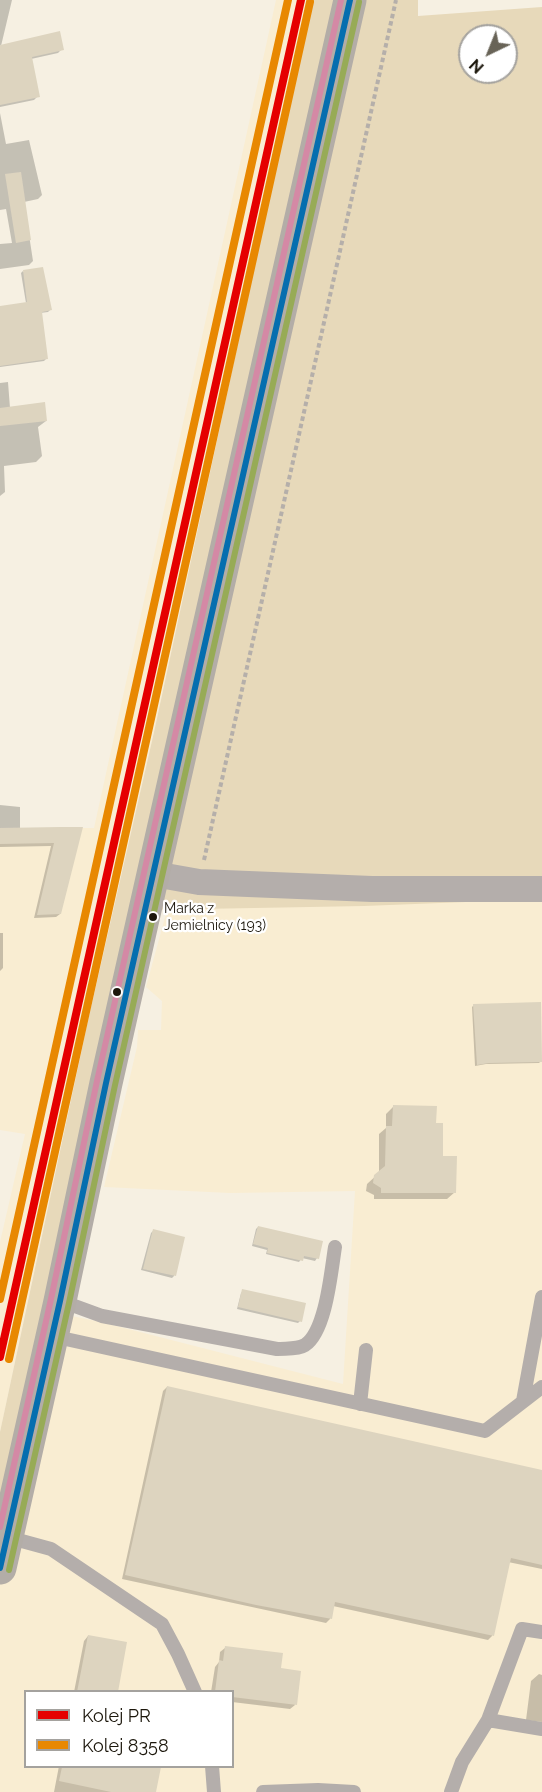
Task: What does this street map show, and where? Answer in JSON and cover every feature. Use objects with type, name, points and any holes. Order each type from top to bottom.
[{"type":"main road","points":[[0,1568],[106,1083],[350,0]]},
{"type":"street","points":[[154,874],[199,882],[372,890],[542,889]]},
{"type":"lane","points":[[60,1301],[102,1316],[277,1348],[298,1348],[306,1344],[314,1335],[323,1317],[335,1247]]},
{"type":"lane","points":[[523,1401],[542,1297]]},
{"type":"lane","points":[[52,1336],[485,1431],[542,1387]]},
{"type":"lane","points":[[360,1404],[366,1350]]},
{"type":"lane","points":[[7,1537],[51,1550],[162,1624],[194,1690]]},
{"type":"lane","points":[[451,1792],[462,1762],[488,1720],[522,1629],[542,1632]]},
{"type":"lane","points":[[488,1720],[542,1729]]},
{"type":"lane","points":[[212,1768],[214,1792]]},
{"type":"lane","points":[[264,1792],[318,1790],[354,1792]]},
{"type":"path","points":[[199,882],[396,0]]},
{"type":"shaded area","points":[[276,0],[312,0],[0,1432],[0,1242],[25,1134],[0,1130],[0,828],[94,828]]},
{"type":"shaded area","points":[[312,0],[418,0],[418,16],[542,7],[542,899],[364,906],[145,910],[0,1568],[0,1432],[87,1025],[154,732]]},
{"type":"shaded area","points":[[542,897],[542,1792],[0,1792],[0,1568],[57,1313],[101,1322],[343,1384],[355,1191],[230,1193],[104,1187],[137,1047],[138,1030],[161,1030],[162,1001],[146,987],[167,910]]},
{"type":"building","points":[[60,31],[64,50],[32,57],[40,97],[0,105],[0,45]]},
{"type":"building","points":[[21,172],[31,240],[16,243],[5,174]]},
{"type":"building","points":[[43,267],[52,310],[42,312],[48,359],[0,366],[0,306],[27,302],[23,270]]},
{"type":"building","points":[[45,402],[47,421],[0,426],[0,408]]},
{"type":"building","points":[[83,827],[61,914],[37,915],[54,843],[0,844],[0,828]]},
{"type":"building","points":[[541,1002],[542,1062],[477,1065],[473,1004]]},
{"type":"building","points":[[393,1105],[437,1106],[436,1123],[443,1123],[443,1156],[457,1156],[456,1193],[381,1193],[381,1188],[373,1183],[374,1175],[385,1166],[386,1126],[392,1126]]},
{"type":"building","points":[[258,1226],[323,1241],[319,1259],[304,1256],[303,1261],[267,1253],[268,1248],[253,1244]]},
{"type":"building","points":[[153,1229],[185,1237],[176,1276],[143,1269]]},
{"type":"building","points":[[242,1289],[306,1303],[302,1322],[238,1307]]},
{"type":"building","points":[[167,1386],[542,1470],[542,1565],[511,1558],[494,1636],[335,1602],[332,1619],[256,1605],[125,1575]]},
{"type":"building","points":[[88,1635],[127,1642],[118,1690],[77,1690]]},
{"type":"building","points":[[225,1646],[283,1653],[281,1668],[301,1671],[297,1705],[234,1697],[234,1690],[215,1690],[219,1660],[223,1661]]},
{"type":"building","points":[[62,1768],[161,1768],[156,1792],[111,1792],[59,1781]]},
{"type":"rail line","name":"PR","points":[[0,1357],[301,0]]},
{"type":"rail line","name":"8358","points":[[9,1359],[310,2]]},
{"type":"transit line","points":[[0,1299],[288,0]]},
{"type":"transit line","points":[[0,1527],[97,1081],[341,0]]},
{"type":"transit line","points":[[0,1568],[106,1083],[350,0]]},
{"type":"transit line","points":[[9,1570],[115,1085],[359,2]]},
{"type":"place","name":"Marka z Jemielnicy (193)","points":[[153,917]]}]
